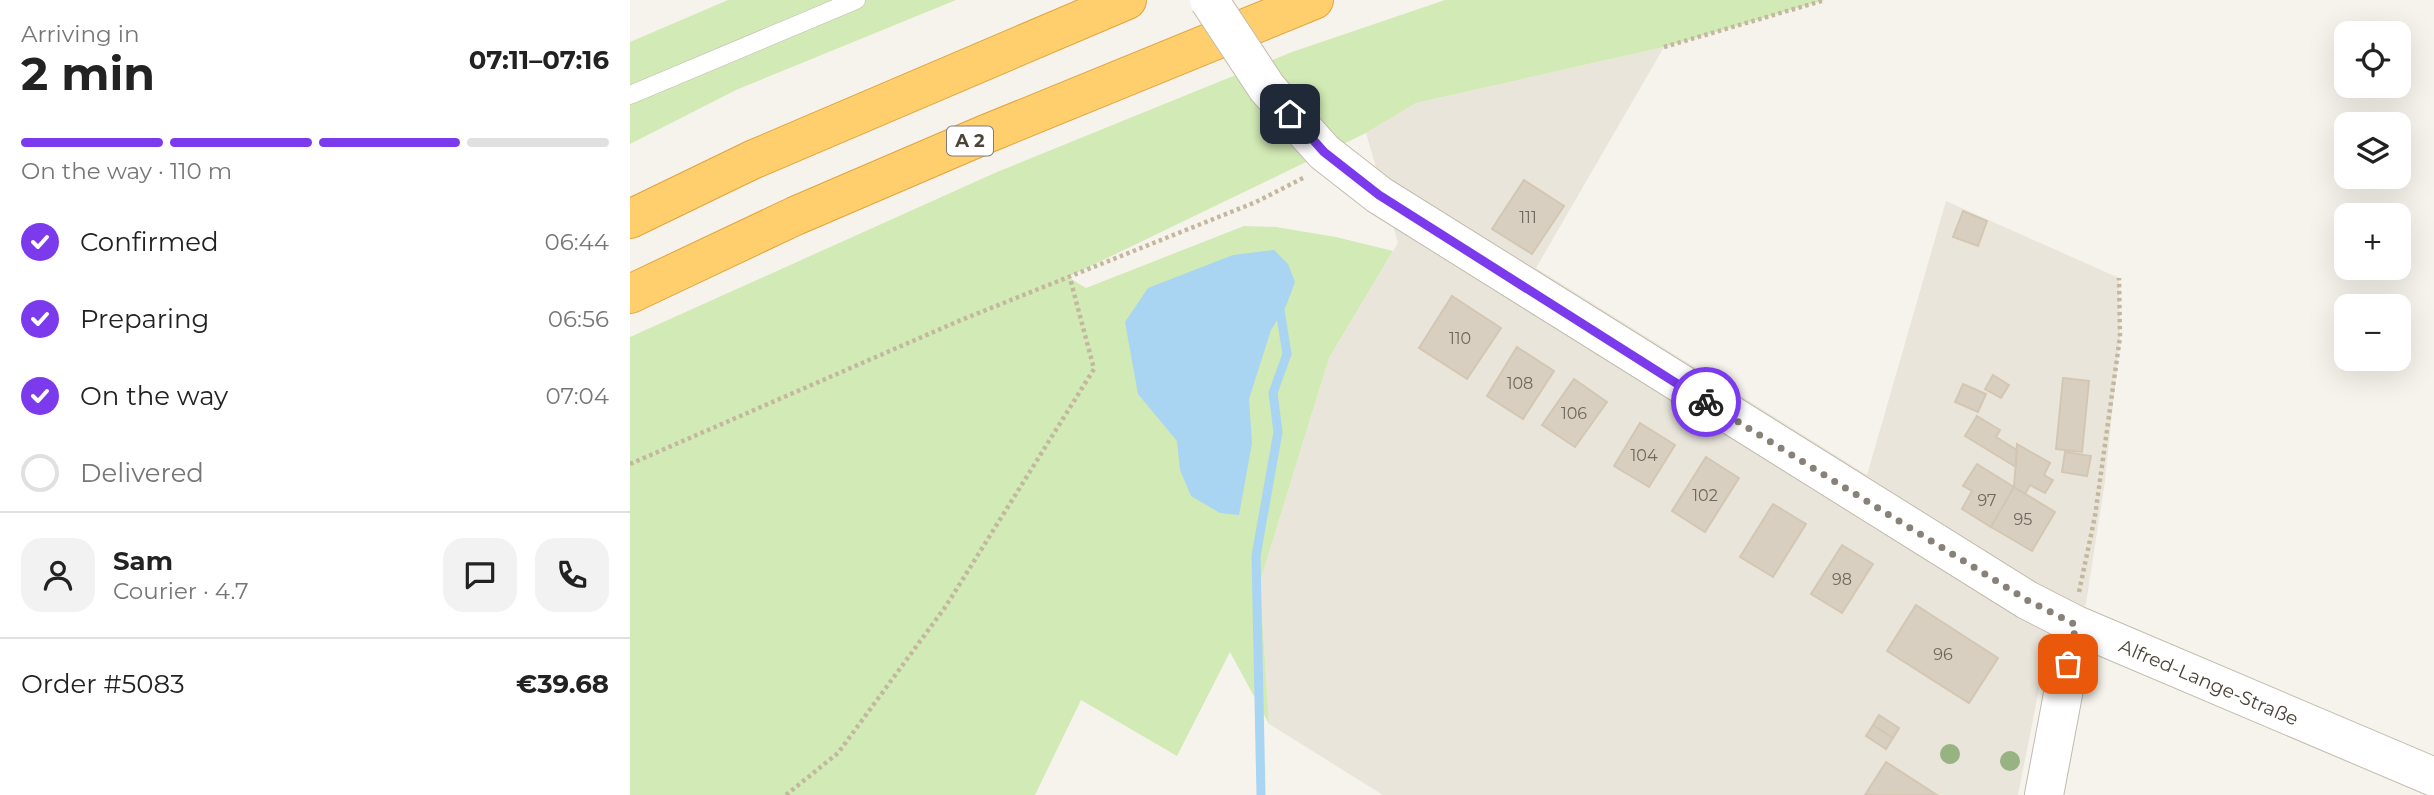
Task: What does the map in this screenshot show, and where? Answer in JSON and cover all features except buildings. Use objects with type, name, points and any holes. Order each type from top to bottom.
[{"type":"highway","points":[[630,219],[752,160],[1127,0]]},
{"type":"highway","name":"A 2","points":[[630,294],[796,216],[960,145],[1314,0]]},
{"type":"street","name":"Alfred-Lange-Straße","points":[[1209,0],[1267,88],[1324,152],[1379,195],[1459,247],[2027,600],[2074,624],[2434,777]]},
{"type":"street","points":[[2045,795],[2074,624]]},
{"type":"lane","points":[[630,95],[856,0]]},
{"type":"path","points":[[1664,47],[1825,0]]},
{"type":"path","points":[[630,464],[961,320],[1070,278],[1302,181],[1324,152]]},
{"type":"path","points":[[786,795],[838,753],[946,606],[1094,369],[1070,278]]},
{"type":"path","points":[[2074,624],[2087,565],[2120,337],[2119,278]]},
{"type":"shaded area","points":[[1664,47],[1536,268],[1867,475],[1946,201],[2119,278],[2120,337],[2105,481],[2086,603],[2076,625],[2045,659],[2018,795],[1383,795],[1269,724],[1260,582],[1329,358],[1398,243],[1366,133],[1416,103]]},
{"type":"green space","points":[[728,0],[956,0],[736,90],[630,144],[630,42]]},
{"type":"green space","points":[[1445,0],[1825,0],[1664,47],[1416,103],[1366,133],[1068,277],[1086,288],[1244,226],[1276,227],[1336,237],[1393,251],[1329,358],[1260,582],[1269,724],[1230,652],[1177,756],[1081,700],[1035,795],[630,795],[630,337],[997,172],[1292,52]]},
{"type":"water","points":[[1274,250],[1288,264],[1295,282],[1286,306],[1271,330],[1249,399],[1252,443],[1239,515],[1220,513],[1191,496],[1180,470],[1177,441],[1138,394],[1125,322],[1148,288],[1233,255]]},
{"type":"waterway","points":[[1261,795],[1256,556],[1278,432],[1273,393],[1287,354],[1279,304]]},
{"type":"way so far","points":[[1706,402],[2027,600],[2076,625],[2068,664]]},
{"type":"route","points":[[1290,114],[1324,152],[1379,195],[1706,402]]}]
